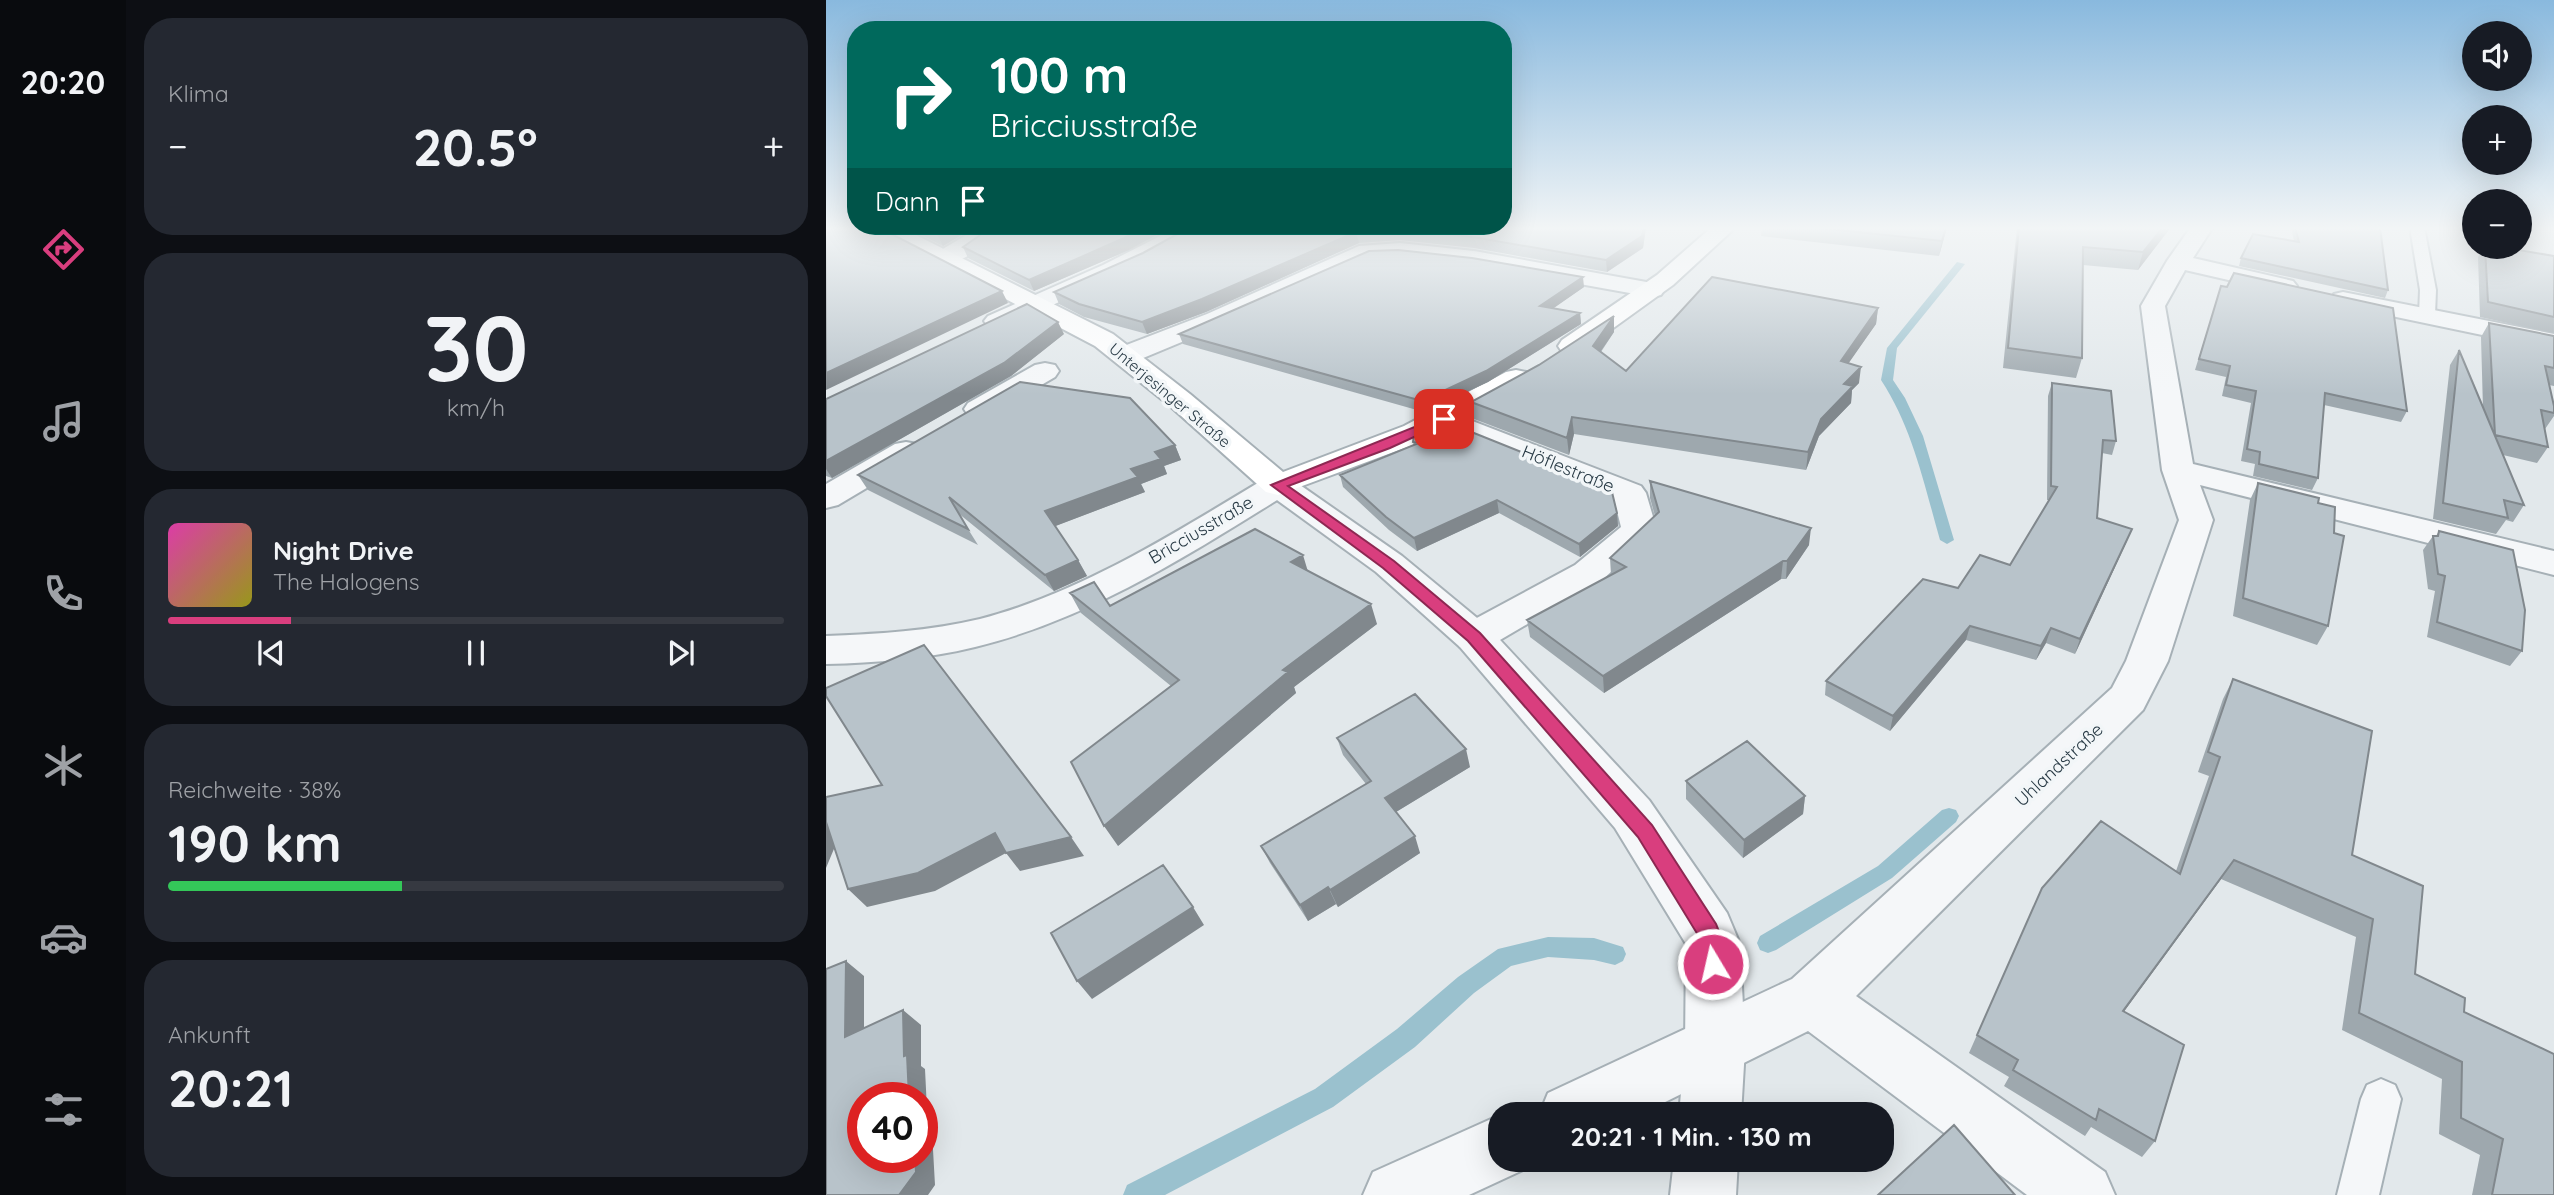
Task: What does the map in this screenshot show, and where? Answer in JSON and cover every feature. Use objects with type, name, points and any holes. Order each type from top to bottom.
[{"type":"main road","name":"Unterjesinger Straße","points":[[994,283],[1085,328],[1125,355],[1278,485]]},
{"type":"main road","name":"Bricciusstraße","points":[[1278,485],[1386,445],[1444,419],[1562,351],[1659,283]]},
{"type":"street","points":[[973,333],[1080,283]]},
{"type":"street","points":[[1125,355],[1216,319],[1294,283]]},
{"type":"street","points":[[1611,283],[1651,290]]},
{"type":"street","name":"Uhlandstraße","points":[[1598,1102],[1812,999],[2129,699],[2147,661],[2196,520],[2178,470],[2153,306],[2166,283]]},
{"type":"street","points":[[2273,283],[2554,342]]},
{"type":"street","points":[[826,498],[1045,371]]},
{"type":"street","name":"Höflestraße","points":[[1444,419],[1629,493],[1639,530],[1588,573],[1474,637]]},
{"type":"street","points":[[2178,470],[2554,563]]},
{"type":"street","points":[[1278,485],[1389,564],[1474,637],[1632,814],[1708,931],[1713,944],[1715,1048],[1711,1102]]},
{"type":"street","name":"Bricciusstraße","points":[[826,650],[945,640],[996,628],[1047,610],[1180,545],[1278,485]]},
{"type":"street","points":[[1812,999],[2082,1195]]},
{"type":"street","points":[[1396,1195],[1488,1153]]},
{"type":"street","points":[[1703,1195],[1705,1172]]},
{"type":"lane","points":[[2427,283],[2427,315]]},
{"type":"lane","points":[[2358,1195],[2381,1099]]},
{"type":"building","points":[[826,283],[986,283],[1002,291],[826,373]]},
{"type":"building","points":[[1075,283],[1239,283],[1142,322],[1079,304],[1054,292]]},
{"type":"building","points":[[1296,283],[1574,283],[1540,306],[1580,313],[1486,371],[1422,401],[1179,334]]},
{"type":"building","points":[[1707,283],[1743,283],[1878,308],[1841,361],[1861,367],[1844,384],[1853,386],[1821,419],[1808,452],[1572,417],[1567,438],[1471,402],[1539,365],[1614,316],[1593,346],[1626,371]]},
{"type":"building","points":[[2014,283],[2083,283],[2082,358],[2008,348]]},
{"type":"building","points":[[2229,283],[2278,283],[2393,308],[2407,411],[2325,393],[2318,478],[2259,464],[2260,452],[2247,449],[2256,391],[2226,385],[2230,366],[2199,359],[2221,286],[2227,287]]},
{"type":"building","points":[[2355,283],[2387,283],[2388,290]]},
{"type":"building","points":[[2487,283],[2554,283],[2554,317],[2488,302]]},
{"type":"building","points":[[1027,304],[1058,322],[1004,363],[826,461],[826,399]]},
{"type":"building","points":[[2489,323],[2554,336],[2554,368],[2545,366],[2554,413],[2541,410],[2548,447],[2495,435]]},
{"type":"building","points":[[2459,350],[2524,505],[2504,500],[2508,518],[2443,503]]},
{"type":"building","points":[[1020,382],[1130,398],[1175,445],[1155,452],[1161,459],[1131,469],[1138,477],[1045,511],[1078,560],[1045,575],[949,497],[968,529],[858,475]]},
{"type":"building","points":[[2052,383],[2111,391],[2116,441],[2103,440],[2097,518],[2132,529],[2080,639],[2051,628],[2041,646],[1970,626],[1893,716],[1826,681],[1923,579],[1958,588],[1980,555],[2010,565],[2057,487],[2051,486]]},
{"type":"building","points":[[1444,421],[1611,488],[1617,513],[1579,544],[1497,500],[1414,538],[1386,517],[1340,475],[1419,443],[1413,442],[1414,435]]},
{"type":"building","points":[[1650,481],[1811,528],[1787,561],[1783,561],[1603,676],[1527,620],[1626,567],[1610,558],[1659,512]]},
{"type":"building","points":[[2258,483],[2319,498],[2318,503],[2335,507],[2334,533],[2344,536],[2328,626],[2243,598]]},
{"type":"building","points":[[1255,529],[1303,555],[1291,562],[1371,604],[1283,670],[1288,672],[1104,826],[1071,762],[1179,680],[1070,593],[1094,582],[1110,606]]},
{"type":"building","points":[[2439,531],[2513,550],[2525,610],[2522,651],[2437,622],[2445,576],[2438,574],[2433,536],[2438,536]]},
{"type":"building","points":[[924,645],[1071,837],[1006,853],[995,833],[918,873],[848,889],[826,822],[826,797],[882,785],[826,696],[826,688]]},
{"type":"building","points":[[2233,679],[2372,731],[2352,855],[2423,886],[2415,974],[2465,998],[2464,1012],[2554,1054],[2554,1195],[2492,1195],[2503,1139],[2461,1118],[2462,1062],[2359,1013],[2373,919],[2234,860],[2123,1011],[2184,1045],[2155,1141],[2099,1109],[2096,1120],[2013,1070],[2018,1060],[1977,1035],[2042,888],[2101,821],[2180,874],[2220,757],[2208,752]]},
{"type":"building","points":[[1415,694],[1466,749],[1385,798],[1415,836],[1330,890],[1328,887],[1300,905],[1261,846],[1371,781],[1337,738]]},
{"type":"building","points":[[1747,741],[1805,796],[1744,840],[1686,781]]},
{"type":"building","points":[[1163,865],[1193,907],[1077,981],[1051,933]]},
{"type":"building","points":[[846,961],[845,1037],[903,1010],[904,1056],[907,1055],[908,1082],[847,1082],[847,1173],[915,1173],[899,1195],[826,1195],[826,969]]},
{"type":"building","points":[[1954,1125],[2015,1195],[1878,1195]]},
{"type":"waterway","points":[[1945,283],[1892,348],[1887,380],[1917,436],[1947,540]]},
{"type":"waterway","points":[[1768,943],[1885,872],[1949,816]]},
{"type":"waterway","points":[[1137,1195],[1324,1098],[1406,1038],[1466,985],[1506,957],[1548,947],[1594,949],[1615,954]]},
{"type":"route","points":[[1444,419],[1386,445],[1278,485],[1389,564],[1474,637],[1645,831],[1708,931],[1713,944],[1713,964]]}]
